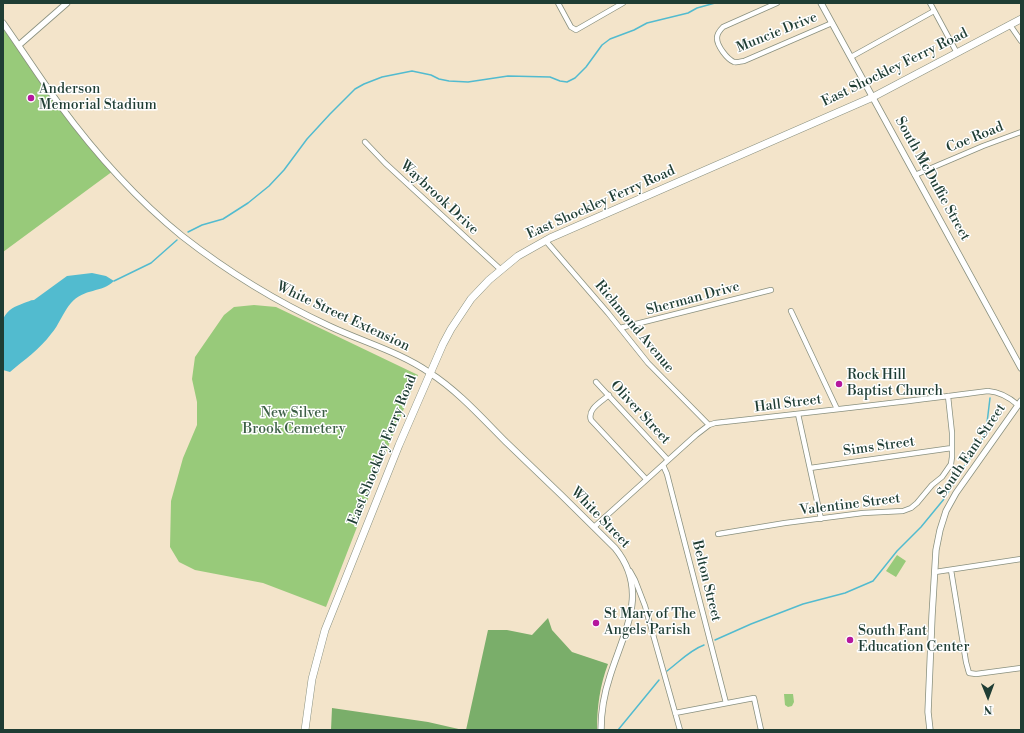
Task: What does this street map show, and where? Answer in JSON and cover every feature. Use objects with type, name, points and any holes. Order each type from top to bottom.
[{"type":"highway","name":"East Shockley Ferry Road","points":[[305,730],[310,686],[322,641],[382,486],[430,372],[448,334],[461,312],[476,292],[500,269],[545,240],[873,96],[1021,19]]},
{"type":"street","points":[[19,45],[67,3]]},
{"type":"street","points":[[558,3],[571,27],[576,30],[623,3]]},
{"type":"street","name":"Muncie Drive","points":[[777,3],[723,27],[720,30],[717,38],[718,43],[730,59],[735,62],[744,61],[832,23]]},
{"type":"street","name":"South McDuffie Street","points":[[821,3],[1021,368]]},
{"type":"street","points":[[930,3],[957,53]]},
{"type":"street","points":[[851,57],[934,11]]},
{"type":"street","name":"White Street Extension","points":[[3,23],[59,104],[101,157],[147,206],[182,236],[232,273],[287,306],[430,372]]},
{"type":"street","points":[[1010,25],[1021,41]]},
{"type":"street","name":"Coe Road","points":[[915,175],[983,146],[1021,132]]},
{"type":"street","name":"Waybrook Drive","points":[[365,142],[385,163],[500,269]]},
{"type":"street","name":"Richmond Avenue","points":[[545,240],[608,313],[648,363],[709,425]]},
{"type":"street","name":"Sherman Drive","points":[[620,328],[771,290]]},
{"type":"street","points":[[790,311],[837,409]]},
{"type":"street","name":"White Street","points":[[430,372],[455,392],[594,527],[615,548],[629,569],[633,590],[631,608],[624,638],[605,691],[601,713],[601,730]]},
{"type":"street","name":"Oliver Street","points":[[596,382],[668,460]]},
{"type":"street","name":"Hall Street","points":[[594,527],[646,479],[709,425],[721,422],[988,391],[995,392],[1019,403]]},
{"type":"street","points":[[609,395],[592,410],[590,415],[591,420],[646,479]]},
{"type":"street","name":"Valentine Street","points":[[718,534],[863,513],[903,511],[911,508],[948,469],[952,457],[952,433],[948,396]]},
{"type":"street","name":"South Fant Street","points":[[930,730],[928,712],[938,536],[949,505],[956,493],[1019,403]]},
{"type":"street","points":[[798,414],[821,519]]},
{"type":"street","name":"Sims Street","points":[[810,468],[952,448]]},
{"type":"street","name":"Belton Street","points":[[662,465],[669,482],[726,703]]},
{"type":"street","points":[[935,572],[1021,559]]},
{"type":"street","points":[[629,569],[645,606],[680,730]]},
{"type":"street","points":[[951,570],[969,673],[976,674],[1021,668]]},
{"type":"street","points":[[675,713],[754,698],[761,730]]},
{"type":"green space","name":"Anderson Memorial Stadium","points":[[3,25],[113,171],[3,252]]},
{"type":"green space","name":"New Silver Brook Cemetery","points":[[254,305],[276,307],[418,375],[390,442],[326,607],[263,583],[195,570],[179,562],[170,547],[171,501],[183,458],[197,425],[197,402],[192,379],[195,357],[224,315],[234,307]]},
{"type":"green space","points":[[897,555],[906,561],[896,577],[886,571]]},
{"type":"green space","points":[[548,618],[552,630],[572,652],[608,664],[600,696],[597,730],[466,730],[488,630],[507,630],[532,635]]},
{"type":"green space","points":[[784,694],[793,694],[794,702],[792,706],[788,707],[785,705]]},
{"type":"green space","points":[[332,708],[428,722],[463,730],[331,730]]},
{"type":"water","points":[[92,273],[106,276],[114,281],[109,285],[76,298],[68,307],[54,330],[42,345],[10,372],[3,370],[3,319],[7,312],[15,307],[34,300],[67,276]]},
{"type":"waterway","points":[[188,232],[202,225],[223,219],[248,203],[269,186],[284,170],[307,139],[330,114],[355,89],[364,84],[382,77],[412,71],[449,81],[468,82],[508,76],[550,77],[567,82],[575,78],[586,67],[602,45],[610,39],[634,30],[647,23],[688,13],[697,8],[715,3]]},
{"type":"waterway","points":[[114,281],[151,263],[177,240]]},
{"type":"waterway","points":[[715,640],[803,604],[845,593],[873,581],[897,551],[921,527],[944,499],[961,471],[979,446],[986,431],[990,398]]},
{"type":"waterway","points":[[667,671],[689,653],[704,645]]},
{"type":"waterway","points":[[618,730],[659,680]]},
{"type":"place","name":"Anderson Memorial Stadium","points":[[31,98]]},
{"type":"place","name":"Rock Hill Baptist Church","points":[[839,384]]},
{"type":"place","name":"St Mary of The Angels Parish","points":[[596,623]]},
{"type":"place","name":"South Fant Education Center","points":[[850,640]]}]
